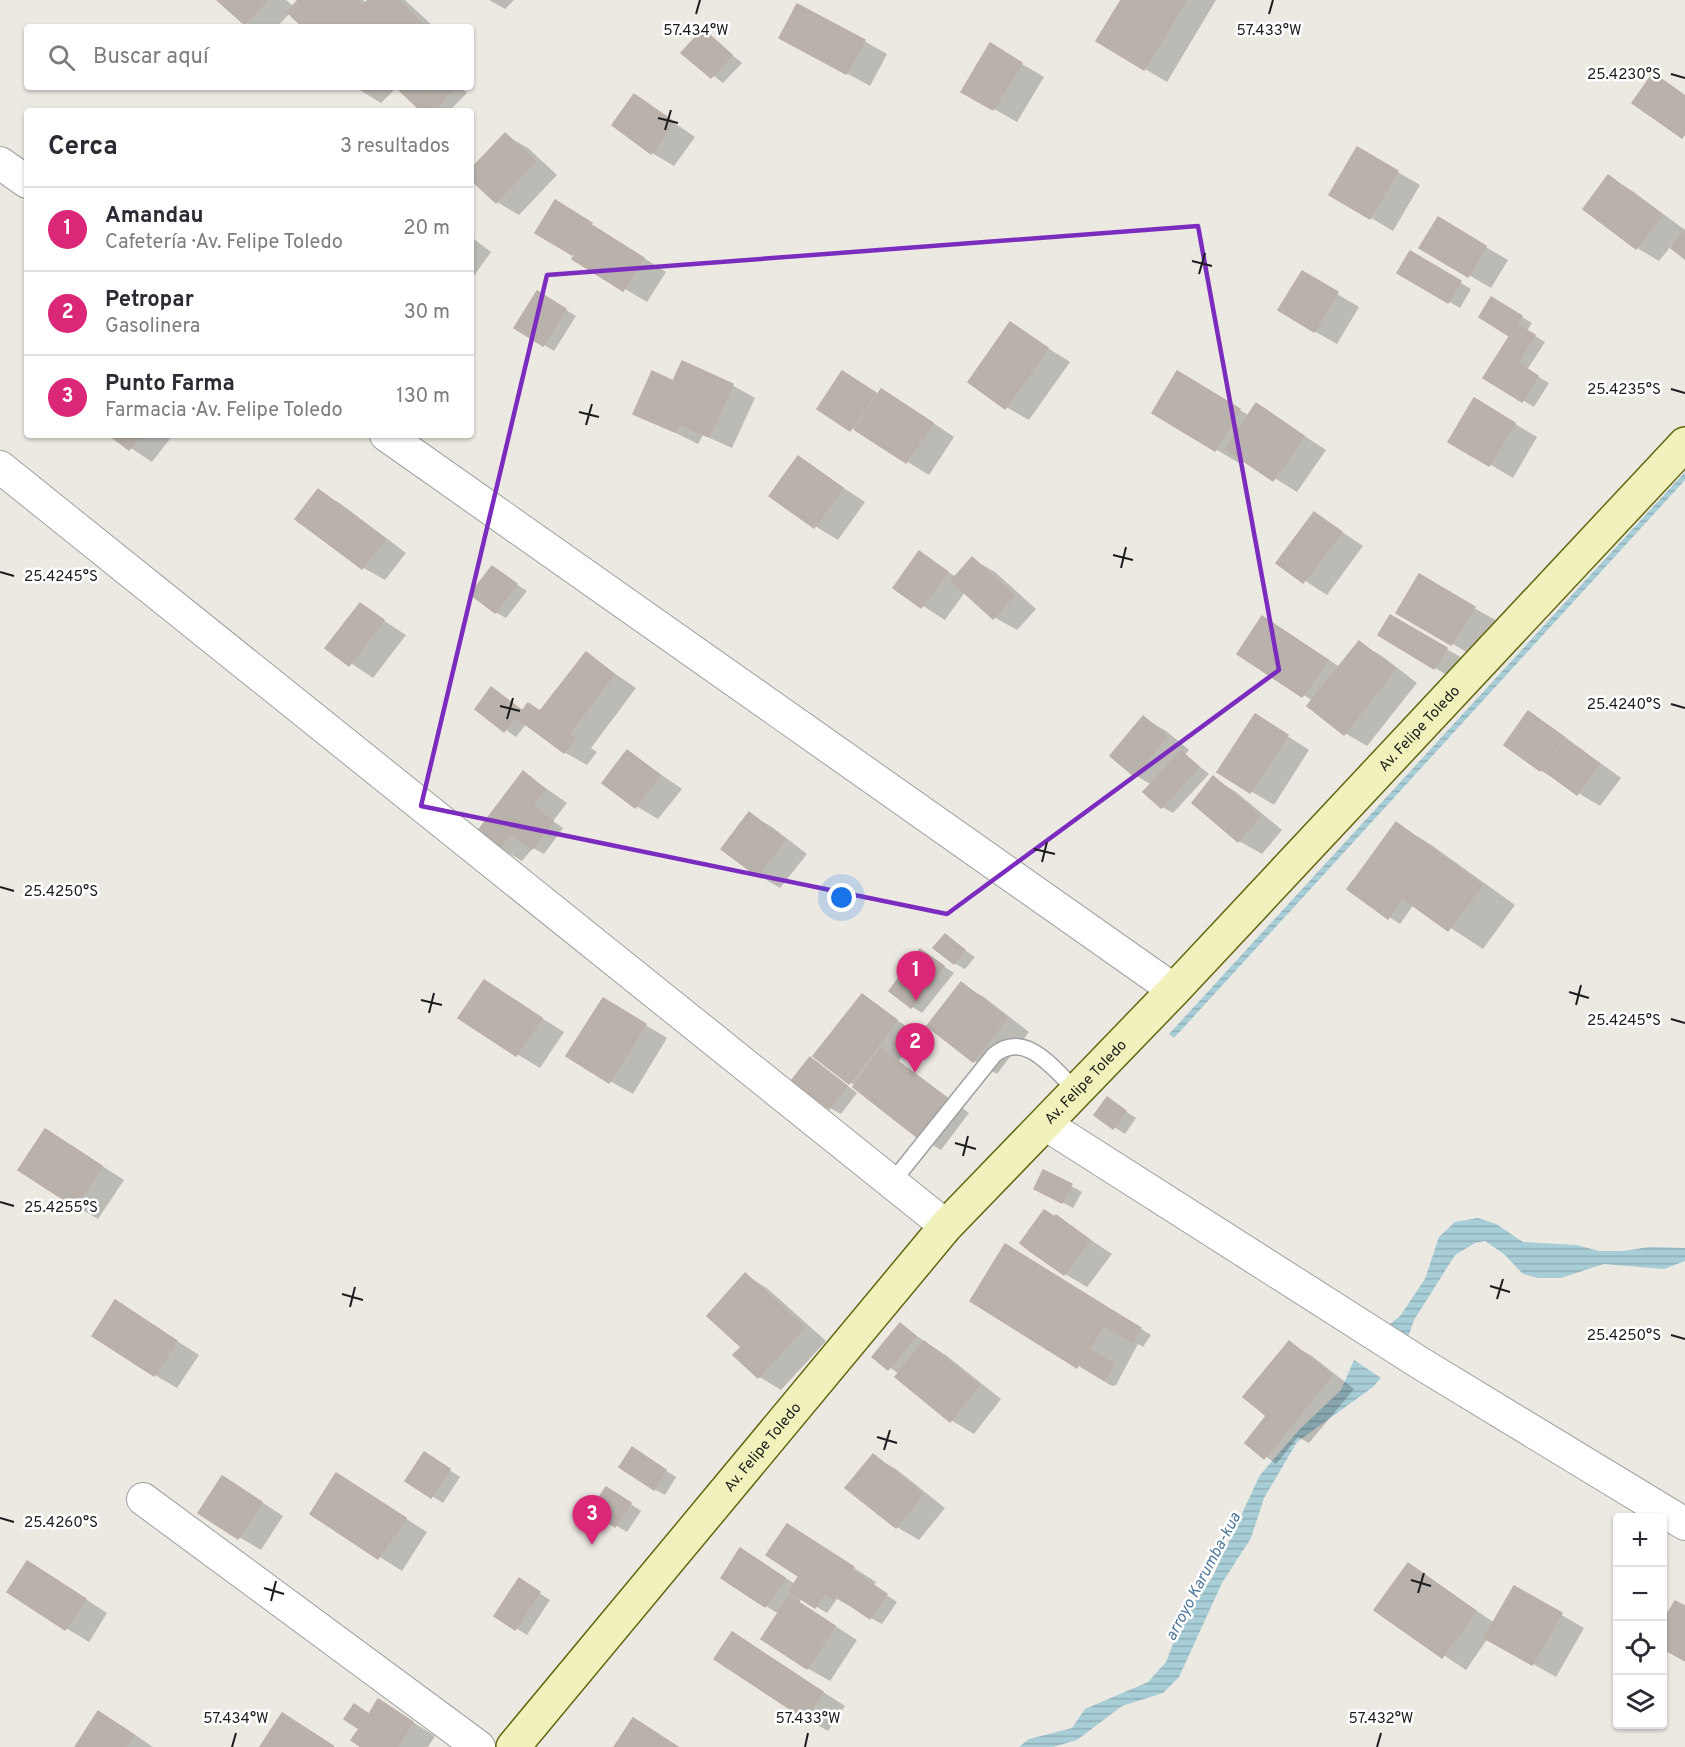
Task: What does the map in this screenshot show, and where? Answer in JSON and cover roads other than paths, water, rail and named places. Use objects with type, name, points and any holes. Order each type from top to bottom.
[{"type":"main road","name":"Av. Felipe Toledo","points":[[513,1747],[946,1226],[1173,990],[1685,444]]},
{"type":"street","points":[[0,163],[24,180]]},
{"type":"street","points":[[390,438],[1173,990]]},
{"type":"street","points":[[0,467],[893,1181],[946,1226]]},
{"type":"street","points":[[1045,1124],[1420,1363],[1685,1524]]},
{"type":"street","points":[[143,1499],[479,1747]]},
{"type":"lane","points":[[893,1181],[994,1055],[1005,1047],[1019,1046],[1035,1052],[1077,1091]]},
{"type":"water","points":[[1685,472],[1685,480],[1174,1038],[1169,1034]]},
{"type":"water","points":[[1478,1218],[1496,1224],[1523,1242],[1576,1245],[1599,1251],[1623,1251],[1649,1247],[1685,1248],[1685,1261],[1664,1269],[1604,1264],[1561,1278],[1538,1278],[1523,1274],[1504,1254],[1485,1241],[1475,1243],[1455,1255],[1414,1320],[1408,1337],[1390,1324],[1400,1316],[1425,1279],[1439,1237],[1455,1222]]},
{"type":"water","points":[[1354,1360],[1381,1378],[1373,1387],[1297,1442],[1264,1498],[1251,1538],[1222,1583],[1179,1677],[1163,1693],[1122,1706],[1077,1740],[1053,1747],[1019,1747],[1029,1739],[1072,1728],[1085,1709],[1148,1682],[1166,1662],[1184,1615],[1212,1578],[1260,1475],[1300,1429],[1341,1390]]},
{"type":"place","name":"Amandau","points":[[916,1001]]},
{"type":"place","name":"Petropar","points":[[915,1073]]},
{"type":"place","name":"Punto Farma","points":[[592,1545]]},
{"type":"water label","name":"arroyo Karumba-kua","points":[[1202,1576]]}]
